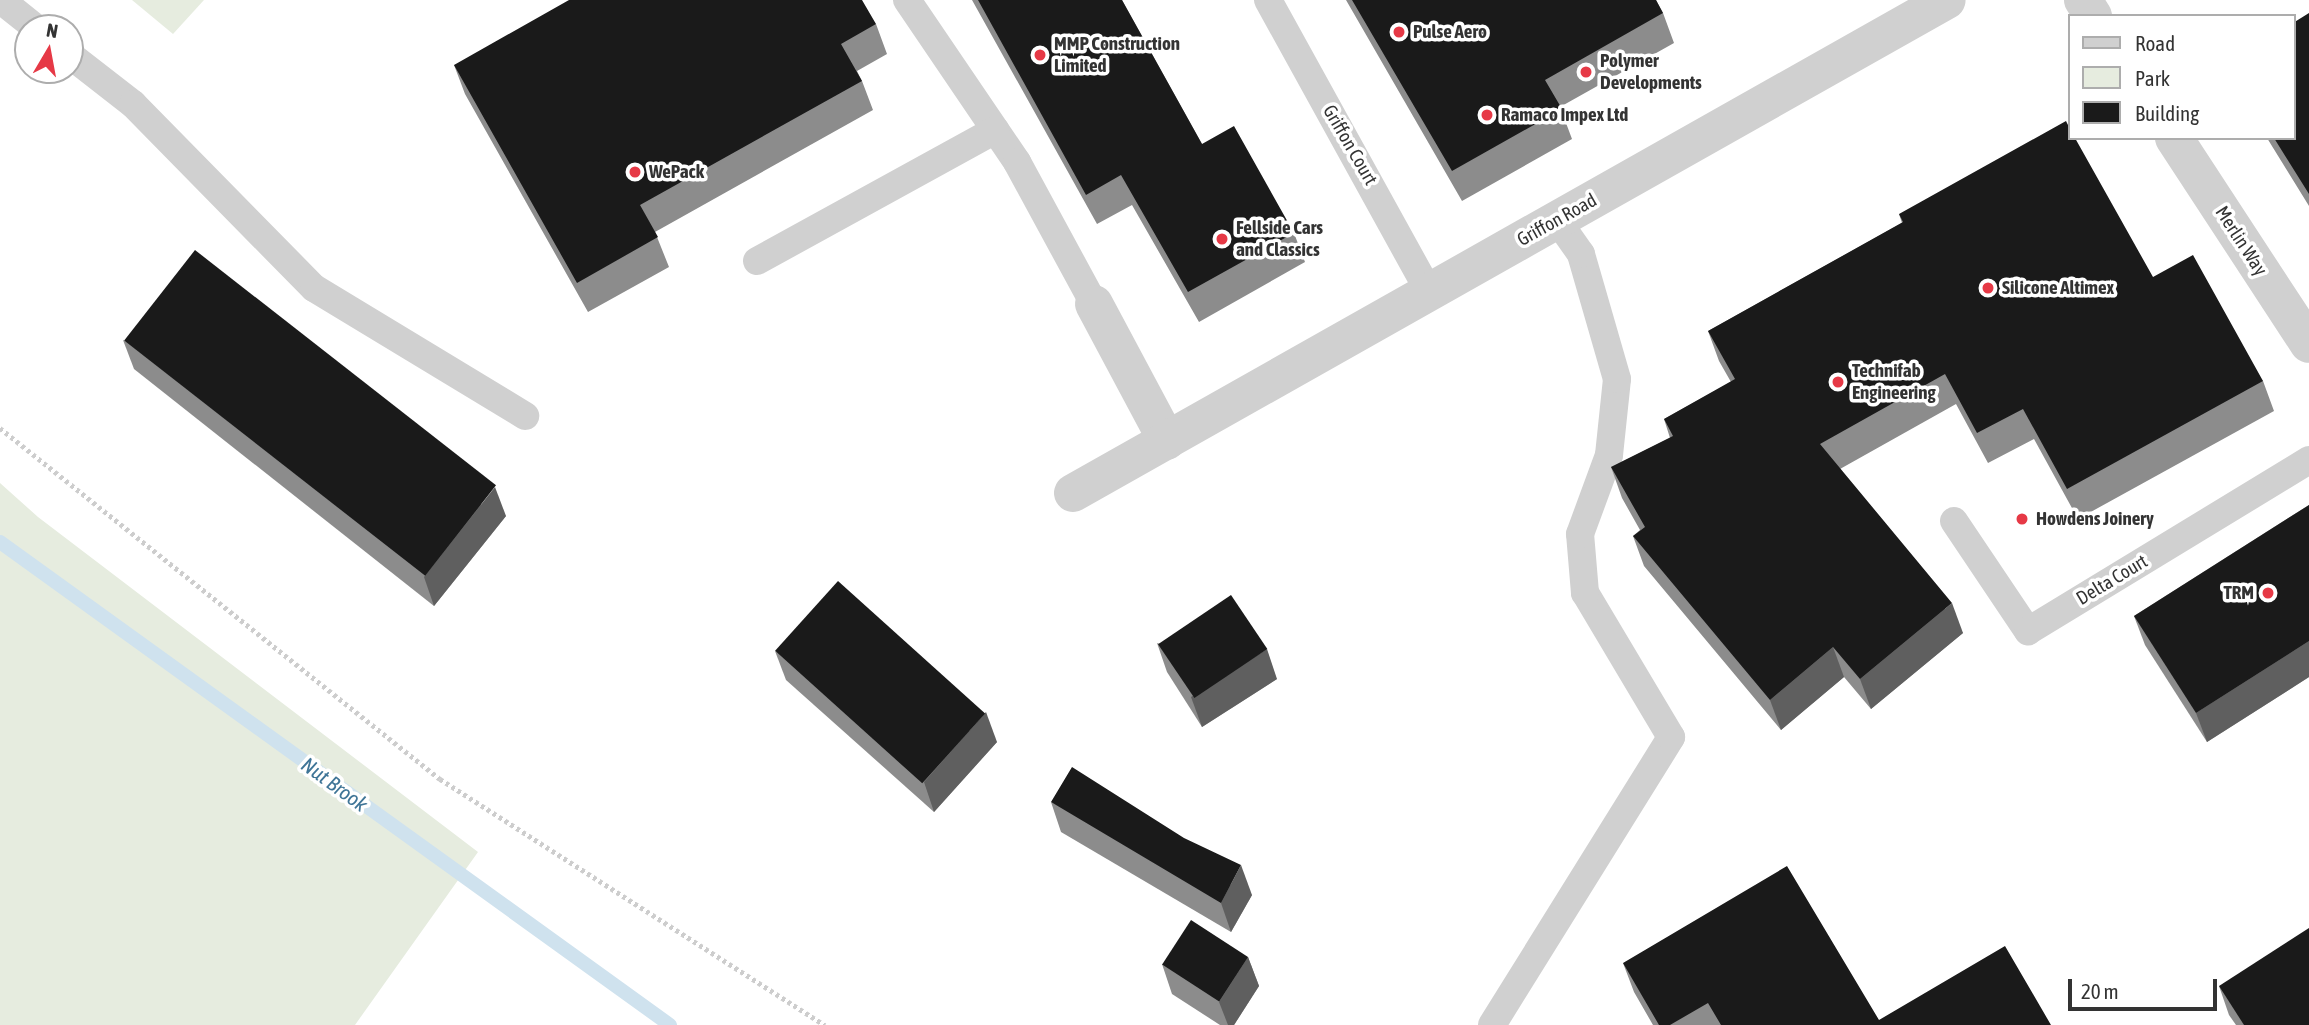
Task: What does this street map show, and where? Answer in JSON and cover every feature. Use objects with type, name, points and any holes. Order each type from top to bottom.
[{"type":"street","name":"Griffon Road","points":[[1073,493],[1947,0]]},
{"type":"street","name":"Merlin Way","points":[[2175,140],[2309,344]]},
{"type":"street","points":[[1094,304],[1167,441]]},
{"type":"lane","points":[[1,0],[18,14]]},
{"type":"lane","points":[[907,0],[995,130],[1094,304]]},
{"type":"lane","name":"Griffon Court","points":[[1268,0],[1429,292]]},
{"type":"lane","points":[[84,66],[133,104],[314,288],[526,416]]},
{"type":"lane","points":[[757,261],[995,130]]},
{"type":"lane","points":[[1492,1025],[1671,737],[1585,593],[1580,534],[1609,455],[1616,379],[1581,254],[1557,220]]},
{"type":"lane","name":"Delta Court","points":[[1954,521],[2028,631],[2309,460]]},
{"type":"path","points":[[0,429],[440,779],[825,1025]]},
{"type":"green space","points":[[132,0],[204,0],[173,34]]},
{"type":"green space","points":[[0,483],[38,517],[478,852],[355,1025],[0,1025]]},
{"type":"building","name":"WePack","points":[[569,0],[862,0],[876,24],[841,44],[862,81],[640,205],[658,237],[577,283],[454,65]]},
{"type":"building","points":[[978,0],[1122,0],[1202,144],[1234,126],[1294,233],[1188,292],[1121,175],[1086,195]]},
{"type":"building","points":[[1352,0],[1656,0],[1663,13],[1545,80],[1562,109],[1452,171]]},
{"type":"building","points":[[2309,13],[2309,194],[2275,140],[2295,140],[2295,22]]},
{"type":"building","points":[[2066,121],[2068,140],[2076,140],[2153,277],[2193,255],[2263,381],[2067,489],[2023,409],[1977,433],[1945,374],[1820,444],[1952,603],[1860,679],[1833,647],[1770,700],[1633,536],[1645,527],[1611,467],[1673,436],[1664,419],[1735,379],[1708,331],[1903,222],[1899,214]]},
{"type":"building","points":[[195,250],[496,485],[425,576],[124,341]]},
{"type":"building","name":"TRM","points":[[2309,505],[2309,641],[2196,713],[2134,616]]},
{"type":"building","points":[[838,581],[985,713],[922,783],[775,651]]},
{"type":"building","points":[[1231,595],[1267,649],[1194,698],[1158,644]]},
{"type":"building","points":[[1072,767],[1184,838],[1241,865],[1221,903],[1051,802]]},
{"type":"building","points":[[1787,866],[1879,1020],[2005,946],[2051,1025],[1721,1025],[1708,1003],[1670,1025],[1659,1025],[1623,963]]},
{"type":"building","points":[[1191,920],[1248,957],[1219,1001],[1162,964]]},
{"type":"building","points":[[2309,928],[2309,1025],[2244,1025],[2219,986]]},
{"type":"waterway","name":"Nut Brook","points":[[0,542],[670,1025]]},
{"type":"place","name":"Pulse Aero","points":[[1399,32]]},
{"type":"place","name":"MMP Construction Limited","points":[[1040,55]]},
{"type":"place","name":"Polymer Developments","points":[[1586,72]]},
{"type":"place","name":"Ramaco Impex Ltd","points":[[1487,115]]},
{"type":"place","name":"WePack","points":[[635,172]]},
{"type":"place","name":"Fellside Cars and Classics","points":[[1222,239]]},
{"type":"place","name":"Silicone Altimex","points":[[1988,288]]},
{"type":"place","name":"Technifab Engineering","points":[[1838,382]]},
{"type":"place","name":"Howdens Joinery","points":[[2022,519]]},
{"type":"place","name":"TRM","points":[[2268,593]]}]
